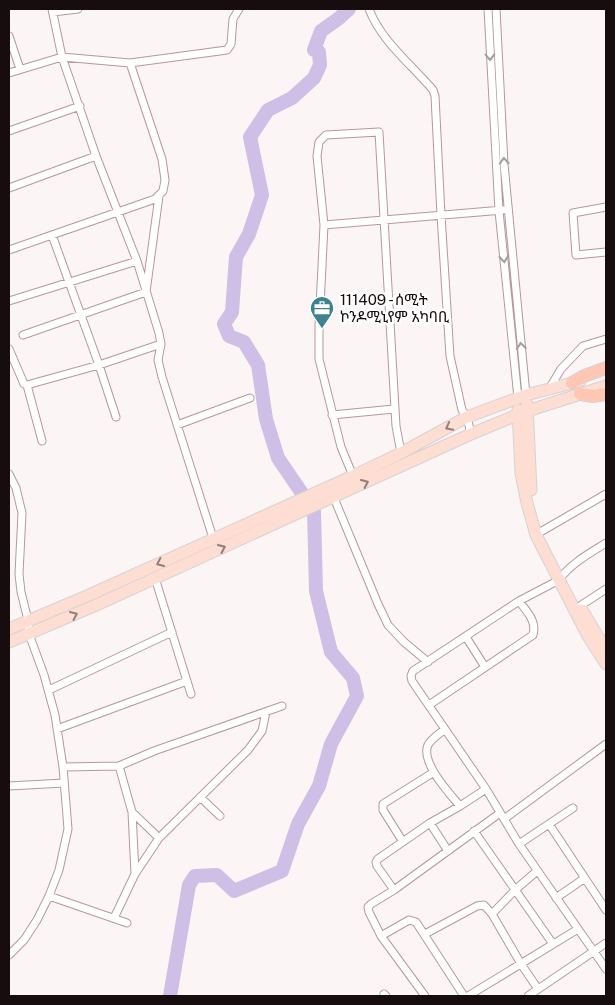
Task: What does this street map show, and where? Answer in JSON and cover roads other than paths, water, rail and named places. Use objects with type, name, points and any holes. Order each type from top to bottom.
[{"type":"highway","points":[[572,383],[584,376],[604,381],[593,396],[580,394]]},
{"type":"main road","points":[[9,642],[155,578],[318,498],[353,476],[467,418],[522,396],[572,383]]},
{"type":"main road","points":[[318,498],[334,498],[471,434],[522,413],[580,394]]},
{"type":"main road","points":[[522,396],[519,441],[521,473],[536,535],[606,650]]},
{"type":"main road","points":[[522,413],[530,486],[535,512],[561,577],[588,636],[606,664]]},
{"type":"main road","points":[[496,424],[510,430],[519,441]]},
{"type":"main road","points":[[9,629],[87,596],[213,538],[301,506]]},
{"type":"street","points":[[78,9],[53,10],[62,57],[146,292],[161,344],[158,360],[162,377],[213,538]]},
{"type":"street","points":[[9,73],[62,57],[130,63],[227,50],[232,44],[233,19],[239,9]]},
{"type":"street","points":[[369,9],[377,26],[395,49],[433,90],[435,96],[440,215],[450,356],[462,410],[467,418],[471,434]]},
{"type":"street","points":[[488,9],[499,211],[522,396]]},
{"type":"street","points":[[496,9],[504,164],[522,396]]},
{"type":"street","points":[[9,36],[20,69]]},
{"type":"street","points":[[9,250],[155,199],[163,190],[165,180],[162,159],[130,63]]},
{"type":"street","points":[[9,131],[80,106]]},
{"type":"street","points":[[353,476],[341,447],[319,359],[318,343],[324,225],[317,156],[319,142],[326,135],[379,132],[394,409],[401,453]]},
{"type":"street","points":[[9,188],[96,156]]},
{"type":"street","points":[[146,292],[159,196]]},
{"type":"street","points":[[606,207],[573,213],[576,255],[606,252]]},
{"type":"street","points":[[324,225],[508,210]]},
{"type":"street","points":[[52,235],[100,365],[116,417]]},
{"type":"street","points":[[9,302],[136,261]]},
{"type":"street","points":[[23,335],[146,292]]},
{"type":"street","points":[[549,389],[561,369],[583,346],[606,339]]},
{"type":"street","points":[[27,385],[100,365],[161,344]]},
{"type":"street","points":[[9,348],[24,384],[27,385],[42,441]]},
{"type":"street","points":[[177,425],[250,398]]},
{"type":"street","points":[[332,415],[394,409]]},
{"type":"street","points":[[9,474],[16,488],[22,513],[19,574],[21,592],[28,620],[29,634],[49,690],[57,729],[63,767],[68,829],[59,870],[49,896],[24,940],[9,955]]},
{"type":"street","points":[[542,531],[606,494]]},
{"type":"street","points":[[334,498],[388,625],[394,634],[428,662]]},
{"type":"street","points":[[606,543],[587,555],[561,577],[519,601],[413,671],[411,676],[412,681],[486,789],[519,844],[606,969]]},
{"type":"street","points":[[155,578],[191,694]]},
{"type":"street","points":[[580,606],[606,589]]},
{"type":"street","points":[[429,705],[533,635],[535,630],[533,620],[519,601]]},
{"type":"street","points":[[49,690],[172,632]]},
{"type":"street","points":[[466,636],[485,667]]},
{"type":"street","points":[[57,729],[187,681]]},
{"type":"street","points":[[63,767],[120,766],[154,751],[282,706]]},
{"type":"street","points":[[114,918],[135,874],[159,838],[253,743],[262,730],[266,712]]},
{"type":"street","points":[[445,729],[432,740],[426,751],[426,757],[434,772],[460,806]]},
{"type":"street","points":[[425,996],[381,936],[368,908],[474,831],[502,816],[606,744]]},
{"type":"street","points":[[120,766],[132,812],[135,874]]},
{"type":"street","points":[[403,842],[383,810],[383,804],[434,772]]},
{"type":"street","points":[[9,786],[64,783]]},
{"type":"street","points":[[394,890],[376,862],[430,823],[486,789]]},
{"type":"street","points":[[200,798],[220,816]]},
{"type":"street","points":[[519,844],[573,808]]},
{"type":"street","points":[[132,812],[159,838]]},
{"type":"street","points":[[430,823],[448,851]]},
{"type":"street","points":[[549,824],[605,906]]},
{"type":"street","points":[[474,831],[553,944]]},
{"type":"street","points":[[492,914],[514,890],[538,871]]},
{"type":"street","points":[[556,898],[585,878]]},
{"type":"street","points":[[49,896],[127,923]]},
{"type":"street","points":[[425,934],[477,906],[484,906],[492,914],[538,989]]},
{"type":"street","points":[[381,936],[408,920],[416,922],[466,996],[578,928]]},
{"type":"street","points":[[528,996],[606,943]]},
{"type":"waterway","points":[[170,996],[189,885],[195,876],[217,875],[234,891],[282,871],[298,824],[319,786],[331,744],[357,696],[353,678],[331,652],[316,591],[314,511],[278,458],[266,419],[258,365],[244,342],[229,336],[224,324],[232,312],[236,257],[249,234],[262,195],[250,137],[268,110],[292,98],[314,78],[320,65],[319,52],[314,50],[321,31],[349,9]]},
{"type":"place","name":"111409 - ሰሚት ኮንዶሚኒየም አካባቢ","points":[[322,329]]}]
